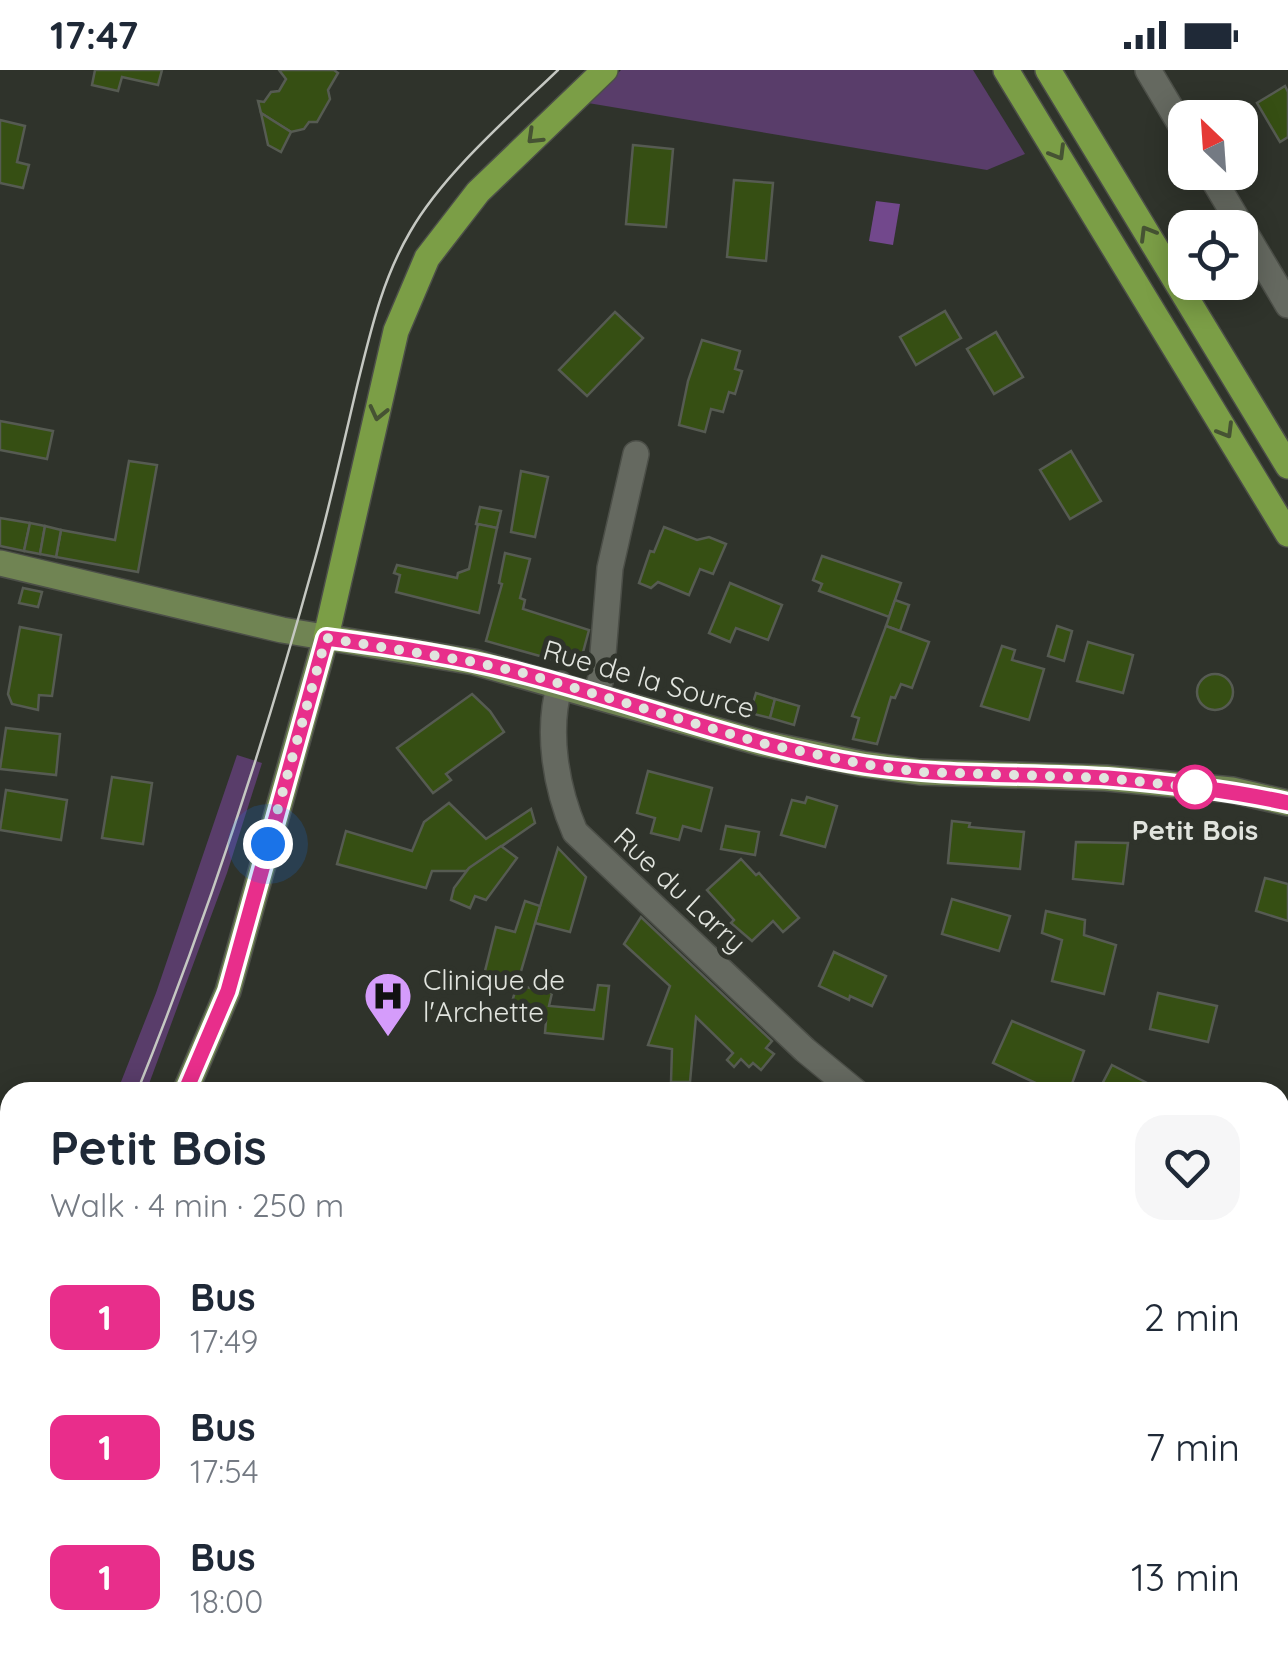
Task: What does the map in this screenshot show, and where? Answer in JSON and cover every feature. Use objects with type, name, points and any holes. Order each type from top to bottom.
[{"type":"main road","points":[[188,1082],[228,991],[326,638],[396,331],[428,258],[478,192],[605,70]]},
{"type":"main road","points":[[1006,70],[1288,534]]},
{"type":"main road","points":[[1048,70],[1288,466]]},
{"type":"main road","name":"Rue de la Source","points":[[0,563],[230,618],[474,662],[761,743],[862,764],[920,772],[1106,778],[1232,790],[1288,802]]},
{"type":"street","points":[[1148,70],[1168,104]]},
{"type":"street","points":[[1220,190],[1288,305]]},
{"type":"street","points":[[596,694],[601,678],[610,568],[636,454]]},
{"type":"street","name":"Rue du Larry","points":[[560,684],[553,708],[552,735],[566,810],[576,832],[805,1050],[844,1082]]},
{"type":"shaded area","points":[[621,70],[973,70],[1025,154],[987,170],[588,103]]},
{"type":"shaded area","points":[[876,201],[900,204],[893,245],[869,241]]},
{"type":"shaded area","points":[[237,755],[262,763],[227,873],[150,1082],[121,1082],[156,993]]},
{"type":"building","points":[[95,70],[162,70],[158,85],[122,77],[118,91],[92,85]]},
{"type":"building","points":[[279,70],[338,73],[317,122],[291,132],[261,113],[258,101],[264,102],[271,92],[279,91],[286,79]]},
{"type":"building","points":[[1285,86],[1288,137],[1280,142],[1258,102]]},
{"type":"building","points":[[261,113],[291,132],[281,152],[268,145]]},
{"type":"building","points":[[0,120],[25,126],[17,162],[29,165],[23,188],[0,183]]},
{"type":"building","points":[[633,145],[673,149],[666,227],[626,224]]},
{"type":"building","points":[[734,180],[773,183],[766,261],[727,257]]},
{"type":"building","points":[[945,311],[961,338],[916,365],[900,337]]},
{"type":"building","points":[[615,312],[643,338],[587,396],[559,370]]},
{"type":"building","points":[[996,332],[1023,377],[994,394],[967,349]]},
{"type":"building","points":[[702,340],[740,351],[735,369],[742,371],[735,394],[729,392],[723,412],[711,409],[705,432],[679,425]]},
{"type":"building","points":[[0,421],[53,431],[47,459],[0,450]]},
{"type":"building","points":[[1071,451],[1101,501],[1070,519],[1040,470]]},
{"type":"building","points":[[129,461],[157,465],[138,572],[56,557],[61,530],[115,540]]},
{"type":"building","points":[[521,471],[548,477],[535,537],[511,532]]},
{"type":"building","points":[[480,507],[501,511],[497,528],[476,524]]},
{"type":"building","points":[[0,518],[30,523],[24,551],[0,546]]},
{"type":"building","points":[[30,523],[45,526],[40,554],[24,551]]},
{"type":"building","points":[[478,524],[497,528],[479,613],[396,592],[400,575],[394,573],[397,565],[457,578],[458,573],[469,569]]},
{"type":"building","points":[[45,526],[61,530],[56,557],[40,554]]},
{"type":"building","points":[[664,527],[697,540],[709,537],[726,544],[713,574],[700,569],[689,595],[658,582],[651,588],[639,583],[650,551],[654,552]]},
{"type":"building","points":[[505,553],[530,559],[520,598],[525,600],[523,609],[589,630],[579,667],[486,641],[502,584],[499,583]]},
{"type":"building","points":[[822,556],[901,583],[889,617],[819,591],[822,584],[813,580]]},
{"type":"building","points":[[730,583],[782,605],[768,640],[736,628],[730,642],[709,633]]},
{"type":"building","points":[[23,588],[42,592],[38,607],[19,603]]},
{"type":"building","points":[[895,600],[909,605],[900,631],[886,626]]},
{"type":"building","points":[[886,626],[929,642],[912,688],[901,684],[895,698],[891,697],[877,744],[853,739],[859,718],[852,716]]},
{"type":"building","points":[[1057,626],[1072,631],[1064,661],[1048,656]]},
{"type":"building","points":[[20,627],[61,635],[52,696],[39,695],[38,710],[12,704],[8,694]]},
{"type":"building","points":[[1088,642],[1133,655],[1123,693],[1077,681]]},
{"type":"building","points":[[1002,646],[1015,650],[1012,660],[1044,669],[1029,720],[981,706]]},
{"type":"building","points":[[1215,674],[1228,679],[1233,692],[1228,705],[1215,710],[1202,705],[1197,692],[1202,679]]},
{"type":"building","points":[[756,693],[775,699],[770,718],[750,713]]},
{"type":"building","points":[[472,694],[504,732],[446,774],[451,780],[433,793],[397,748]]},
{"type":"building","points":[[775,699],[799,706],[794,725],[770,718]]},
{"type":"building","points":[[6,728],[60,734],[56,775],[0,769]]},
{"type":"building","points":[[648,771],[712,788],[701,831],[683,826],[679,840],[651,833],[655,818],[637,813]]},
{"type":"building","points":[[112,777],[152,783],[143,844],[102,838]]},
{"type":"building","points":[[6,790],[67,800],[61,840],[0,830]]},
{"type":"building","points":[[807,797],[837,806],[825,847],[781,835],[792,800],[805,803]]},
{"type":"building","points":[[449,803],[486,839],[531,809],[535,823],[466,871],[432,871],[426,888],[337,864],[346,831],[412,851],[424,822]]},
{"type":"building","points":[[952,821],[970,823],[969,827],[1024,832],[1020,869],[948,863]]},
{"type":"building","points":[[726,826],[759,832],[755,855],[721,849]]},
{"type":"building","points":[[1076,842],[1128,843],[1123,884],[1073,879]]},
{"type":"building","points":[[501,846],[517,858],[486,900],[475,896],[470,908],[451,900],[454,888],[469,868]]},
{"type":"building","points":[[558,848],[586,877],[570,932],[535,923]]},
{"type":"building","points":[[741,859],[756,875],[759,873],[799,918],[783,932],[773,921],[752,941],[731,923],[734,920],[707,890]]},
{"type":"building","points":[[1265,878],[1288,884],[1288,921],[1256,911]]},
{"type":"building","points":[[952,899],[1010,916],[999,951],[942,934]]},
{"type":"building","points":[[525,901],[540,906],[517,985],[484,975],[496,927],[515,932]]},
{"type":"building","points":[[1046,911],[1085,920],[1084,935],[1116,945],[1104,994],[1052,981],[1062,940],[1042,933]]},
{"type":"building","points":[[641,917],[772,1041],[766,1048],[774,1054],[761,1070],[753,1063],[749,1067],[741,1059],[734,1067],[727,1060],[733,1053],[696,1017],[690,1082],[671,1082],[672,1049],[648,1045],[670,986],[624,944]]},
{"type":"building","points":[[834,952],[886,976],[872,1006],[819,986]]},
{"type":"building","points":[[517,985],[552,993],[549,1006],[594,1010],[598,985],[609,986],[603,1039],[545,1033],[543,1011],[512,1002]]},
{"type":"building","points":[[1158,993],[1217,1006],[1208,1042],[1150,1029]]},
{"type":"building","points":[[1012,1021],[1084,1051],[1073,1082],[1034,1082],[993,1063]]},
{"type":"building","points":[[1112,1065],[1145,1082],[1103,1082]]},
{"type":"tram line","points":[[141,1082],[211,895],[276,694],[315,559],[378,305],[392,268],[410,232],[440,189],[478,146],[558,70]]},
{"type":"bus line","name":"1","points":[[189,1082],[228,991],[326,638],[527,674],[761,743],[862,764],[920,772],[1106,778],[1232,790],[1288,803]]},
{"type":"place","name":"Petit Bois","points":[[1195,787]]},
{"type":"place","name":"Clinique de l'Archette","points":[[388,1038]]},
{"type":"route","points":[[268,844],[326,638],[527,674],[761,743],[862,764],[920,772],[1106,778],[1200,788],[1195,787]]}]
